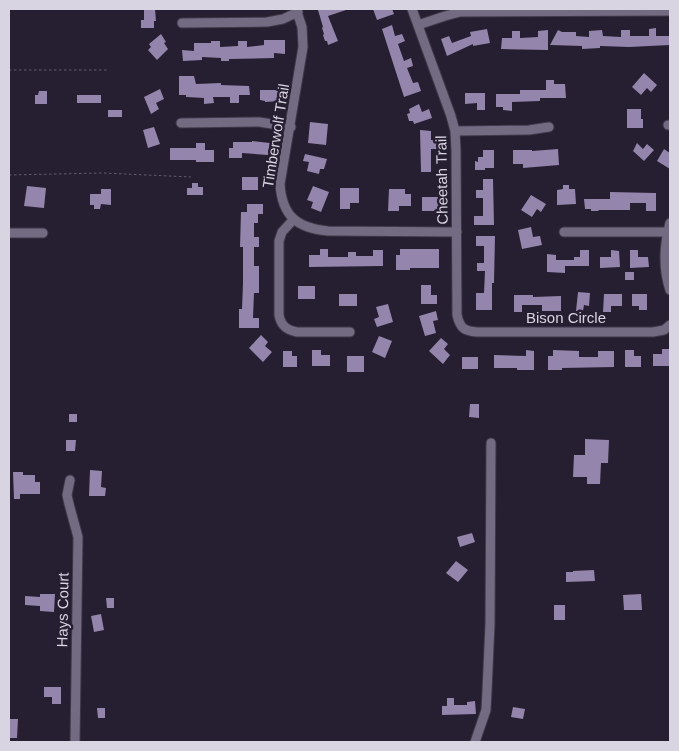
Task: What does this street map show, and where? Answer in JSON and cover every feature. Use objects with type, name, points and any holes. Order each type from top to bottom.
[{"type":"street","name":"Cheetah Trail","points":[[412,9],[455,130],[457,314],[462,327]]},
{"type":"street","points":[[182,23],[267,22],[283,19],[297,10]]},
{"type":"street","name":"Timberwolf Trail","points":[[294,219],[285,209],[281,198],[280,184],[304,47],[302,27],[297,10]]},
{"type":"street","points":[[418,25],[460,12],[670,11]]},
{"type":"street","points":[[180,123],[259,122],[290,127]]},
{"type":"street","points":[[455,130],[529,130],[549,127]]},
{"type":"street","points":[[350,332],[297,332],[290,330],[280,322],[279,241],[282,232],[294,219],[304,226],[328,231],[456,232]]},
{"type":"street","points":[[564,232],[669,227],[665,250],[670,290]]},
{"type":"street","points":[[9,234],[43,233]]},
{"type":"street","name":"Bison Circle","points":[[462,327],[466,330],[477,332],[653,332],[664,330],[670,324]]},
{"type":"street","points":[[475,742],[486,710],[490,624],[491,443]]},
{"type":"street","name":"Hays Court","points":[[70,480],[67,495],[78,538],[75,742]]},
{"type":"path","points":[[9,70],[108,70]]},
{"type":"path","points":[[9,175],[103,173],[191,177]]},
{"type":"building","points":[[155,9],[156,21],[154,21],[154,28],[141,28],[141,20],[144,20],[144,10]]},
{"type":"building","points":[[346,9],[328,16],[338,41],[328,45],[323,35],[323,27],[318,10]]},
{"type":"building","points":[[373,9],[392,9],[394,14],[377,20]]},
{"type":"building","points":[[392,25],[395,36],[402,34],[405,41],[398,44],[404,61],[411,58],[413,66],[407,68],[413,83],[418,82],[421,91],[404,97],[382,29]]},
{"type":"building","points":[[656,28],[656,36],[670,36],[670,45],[600,46],[600,48],[582,49],[582,46],[550,45],[558,30],[562,32],[576,32],[576,36],[589,37],[589,31],[602,30],[603,36],[621,37],[621,30],[630,30],[630,36],[649,36],[649,29]]},
{"type":"building","points":[[487,29],[490,43],[473,46],[473,44],[447,56],[441,39],[449,36],[452,43],[471,36],[470,32]]},
{"type":"building","points":[[548,30],[548,50],[501,49],[502,38],[512,38],[512,31],[520,31],[520,38],[538,37],[538,31]]},
{"type":"building","points":[[161,34],[168,49],[157,60],[148,50],[151,47],[149,44]]},
{"type":"building","points":[[264,40],[285,40],[285,54],[274,53],[274,58],[229,59],[229,61],[221,61],[221,58],[202,57],[202,60],[183,61],[182,50],[194,51],[194,43],[220,41],[220,47],[238,46],[238,41],[247,41],[247,47],[264,45]]},
{"type":"building","points":[[644,73],[657,85],[651,92],[647,88],[641,95],[632,87]]},
{"type":"building","points":[[179,76],[194,76],[196,84],[221,83],[221,85],[249,86],[250,95],[239,95],[239,103],[230,103],[230,97],[213,97],[214,103],[204,104],[204,98],[179,95]]},
{"type":"building","points":[[546,80],[554,80],[554,84],[565,84],[566,98],[540,98],[540,101],[512,102],[512,111],[503,110],[503,107],[496,107],[496,94],[520,94],[520,90],[546,90]]},
{"type":"building","points":[[160,89],[164,99],[156,103],[159,109],[151,114],[144,97]]},
{"type":"building","points":[[260,90],[279,90],[279,101],[265,102],[260,100]]},
{"type":"building","points":[[39,91],[47,91],[47,104],[35,104],[35,95],[38,95]]},
{"type":"building","points":[[465,93],[485,93],[485,110],[477,110],[477,103],[465,104]]},
{"type":"building","points":[[77,95],[101,95],[101,103],[77,103]]},
{"type":"building","points":[[419,104],[422,112],[429,109],[432,118],[414,124],[413,121],[409,121],[407,114],[410,113],[409,109]]},
{"type":"building","points":[[627,109],[641,109],[643,128],[627,128]]},
{"type":"building","points":[[108,110],[122,110],[122,117],[108,117]]},
{"type":"building","points":[[310,122],[328,124],[326,145],[308,143]]},
{"type":"building","points":[[154,127],[160,144],[148,148],[143,130]]},
{"type":"building","points":[[420,130],[431,131],[431,140],[437,140],[437,149],[431,149],[431,172],[421,172]]},
{"type":"building","points":[[252,141],[270,143],[268,155],[242,153],[242,158],[229,158],[229,148],[233,148],[233,142]]},
{"type":"building","points":[[196,143],[205,143],[205,150],[214,150],[214,162],[170,160],[170,148],[196,148]]},
{"type":"building","points":[[637,143],[643,149],[647,144],[654,150],[644,161],[633,151]]},
{"type":"building","points":[[558,149],[559,165],[523,168],[523,164],[513,164],[513,150]]},
{"type":"building","points":[[664,149],[670,153],[670,169],[657,161]]},
{"type":"building","points":[[483,150],[494,150],[494,168],[475,170],[475,161],[478,162],[478,157],[483,157]]},
{"type":"building","points":[[305,154],[327,159],[324,169],[320,169],[319,174],[307,171],[309,162],[303,161]]},
{"type":"building","points":[[242,177],[258,177],[258,190],[242,190]]},
{"type":"building","points":[[483,179],[493,179],[494,225],[474,225],[474,216],[483,216],[483,198],[476,198],[476,190],[483,190]]},
{"type":"building","points":[[192,183],[198,183],[198,187],[203,187],[203,195],[187,195],[187,188],[192,188]]},
{"type":"building","points":[[563,185],[569,185],[569,189],[575,189],[576,204],[557,205],[557,190],[563,189]]},
{"type":"building","points":[[27,186],[46,188],[44,208],[24,206]]},
{"type":"building","points":[[313,186],[329,192],[321,212],[311,208],[313,202],[307,200]]},
{"type":"building","points":[[340,188],[359,188],[359,203],[350,203],[350,209],[340,209]]},
{"type":"building","points":[[101,189],[111,189],[111,205],[101,204],[100,209],[94,209],[94,205],[90,205],[90,194],[101,194]]},
{"type":"building","points":[[389,189],[405,189],[405,194],[411,194],[411,206],[399,206],[399,211],[388,211]]},
{"type":"building","points":[[610,192],[656,193],[656,211],[646,211],[646,203],[630,203],[630,210],[591,211],[591,209],[585,209],[584,199],[610,199]]},
{"type":"building","points":[[531,195],[546,204],[541,212],[537,209],[532,217],[521,210]]},
{"type":"building","points":[[422,197],[439,197],[439,211],[422,211]]},
{"type":"building","points":[[247,204],[263,204],[263,214],[258,214],[258,223],[254,223],[254,237],[259,237],[259,247],[254,247],[254,266],[259,266],[259,293],[254,293],[253,318],[259,318],[259,328],[239,328],[239,309],[242,309],[243,283],[243,247],[240,247],[241,212],[247,212]]},
{"type":"building","points":[[531,227],[533,237],[540,236],[542,245],[522,249],[518,230]]},
{"type":"building","points":[[476,236],[495,236],[492,310],[476,310],[476,293],[484,293],[485,271],[477,271],[477,263],[484,263],[484,246],[476,246]]},
{"type":"building","points":[[320,249],[328,249],[328,257],[348,257],[348,252],[356,252],[356,256],[373,256],[373,250],[383,250],[383,266],[309,267],[309,255],[320,255]]},
{"type":"building","points":[[400,249],[439,249],[439,268],[396,270],[396,255],[400,255]]},
{"type":"building","points":[[580,250],[589,250],[589,266],[565,266],[565,273],[547,272],[547,254],[556,255],[556,260],[574,260],[574,257],[580,257]]},
{"type":"building","points":[[611,250],[619,251],[620,267],[600,268],[600,257],[611,257]]},
{"type":"building","points":[[630,250],[638,250],[638,257],[648,257],[649,267],[630,268]]},
{"type":"building","points":[[625,272],[634,272],[634,280],[625,280]]},
{"type":"building","points":[[421,285],[431,285],[431,295],[437,295],[437,304],[421,304]]},
{"type":"building","points":[[298,286],[315,286],[315,299],[298,299]]},
{"type":"building","points":[[578,292],[590,293],[589,306],[584,305],[583,311],[576,311]]},
{"type":"building","points":[[339,294],[357,294],[357,306],[339,306]]},
{"type":"building","points":[[604,294],[622,294],[622,306],[611,306],[611,312],[603,312]]},
{"type":"building","points":[[632,294],[647,294],[647,310],[639,310],[639,306],[632,306]]},
{"type":"building","points":[[514,295],[533,295],[533,297],[561,296],[561,311],[542,311],[542,305],[522,305],[522,312],[514,312]]},
{"type":"building","points":[[388,304],[393,322],[377,327],[374,319],[379,317],[376,307]]},
{"type":"building","points":[[436,311],[438,320],[433,321],[436,333],[425,336],[419,316]]},
{"type":"building","points":[[261,335],[268,342],[265,346],[272,352],[263,362],[249,348]]},
{"type":"building","points":[[379,336],[392,341],[385,358],[372,352]]},
{"type":"building","points":[[441,338],[448,344],[444,349],[450,355],[443,364],[429,351]]},
{"type":"building","points":[[662,349],[670,349],[670,366],[653,366],[653,354],[662,354]]},
{"type":"building","points":[[312,350],[321,350],[321,355],[330,355],[330,366],[312,366]]},
{"type":"building","points":[[526,350],[534,351],[534,370],[494,368],[494,355],[526,356]]},
{"type":"building","points":[[553,350],[579,351],[579,357],[598,357],[598,351],[614,351],[614,367],[548,370],[548,356],[553,356]]},
{"type":"building","points":[[625,350],[634,350],[634,356],[641,356],[641,367],[625,367]]},
{"type":"building","points":[[283,351],[292,351],[292,356],[297,356],[297,367],[283,367]]},
{"type":"building","points":[[347,356],[364,356],[364,372],[347,372]]},
{"type":"building","points":[[462,357],[478,357],[478,369],[462,369]]},
{"type":"building","points":[[470,404],[479,404],[479,418],[469,417]]},
{"type":"building","points":[[69,414],[77,414],[77,422],[69,422]]},
{"type":"building","points":[[585,439],[609,440],[608,463],[601,463],[600,484],[587,484],[587,477],[573,477],[574,455],[585,455]]},
{"type":"building","points":[[66,440],[76,440],[75,451],[66,451]]},
{"type":"building","points":[[90,470],[102,471],[101,487],[106,488],[105,496],[89,496]]},
{"type":"building","points":[[13,472],[23,472],[23,475],[35,475],[35,482],[40,482],[40,494],[20,494],[20,499],[14,499]]},
{"type":"building","points":[[472,533],[475,542],[460,547],[457,537]]},
{"type":"building","points":[[456,561],[468,570],[458,582],[446,573]]},
{"type":"building","points":[[594,570],[595,581],[566,582],[566,572]]},
{"type":"building","points":[[40,594],[55,594],[54,612],[40,611],[40,606],[25,605],[25,596],[40,597]]},
{"type":"building","points":[[641,594],[642,610],[624,610],[623,595]]},
{"type":"building","points":[[106,598],[114,598],[114,608],[107,608]]},
{"type":"building","points":[[554,605],[565,605],[565,620],[554,620]]},
{"type":"building","points":[[101,614],[104,630],[94,632],[91,616]]},
{"type":"building","points":[[44,687],[61,687],[61,704],[52,704],[52,697],[44,697]]},
{"type":"building","points":[[447,698],[454,698],[454,705],[467,705],[467,702],[475,701],[476,714],[442,715],[442,706],[447,706]]},
{"type":"building","points":[[513,707],[525,709],[523,719],[511,717]]},
{"type":"building","points":[[97,708],[105,708],[105,718],[98,718]]},
{"type":"building","points":[[9,719],[18,719],[17,738],[9,738]]}]
